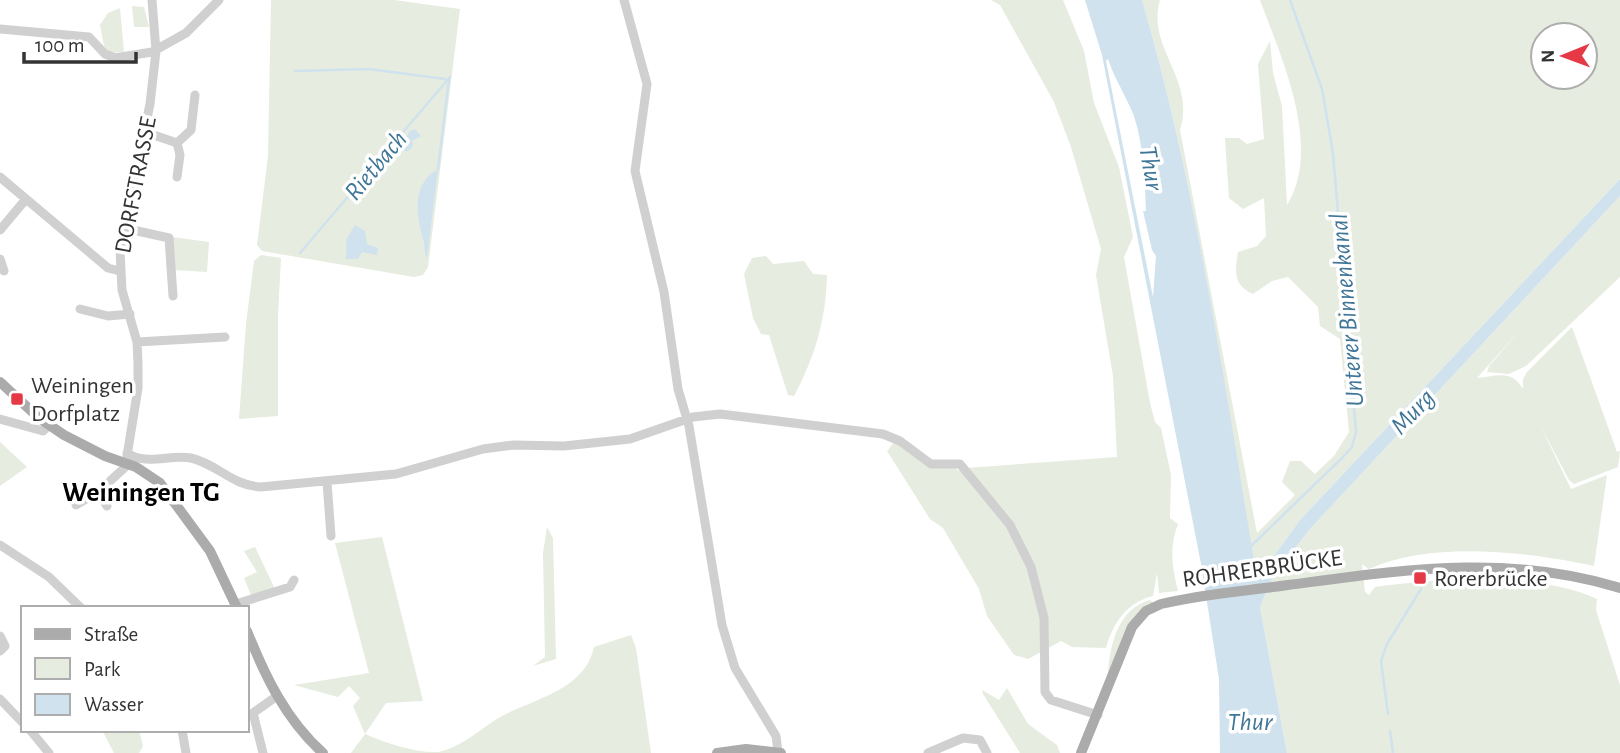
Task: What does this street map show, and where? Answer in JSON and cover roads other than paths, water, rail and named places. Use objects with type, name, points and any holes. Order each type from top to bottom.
[{"type":"main road","points":[[0,382],[49,425],[129,458],[136,467],[160,484],[212,553],[237,606]]},
{"type":"main road","name":"ROHRERBRÜCKE","points":[[1098,715],[1132,628],[1152,608],[1166,603],[1365,575],[1436,567],[1490,565],[1555,572],[1620,588]]},
{"type":"main road","points":[[248,633],[280,701],[302,733],[323,753]]},
{"type":"main road","points":[[280,701],[331,753]]},
{"type":"main road","points":[[1082,753],[1098,715]]},
{"type":"main road","points":[[718,753],[746,749],[780,753]]},
{"type":"street","name":"DORFSTRASSE","points":[[129,458],[138,388],[137,342],[120,271],[124,228],[145,132],[156,51],[152,0]]},
{"type":"street","points":[[0,29],[89,37],[105,54],[115,58],[156,51],[186,33],[219,0]]},
{"type":"street","points":[[624,0],[647,84],[635,171],[664,292],[678,389],[686,419],[727,647],[739,675],[776,736],[780,753]]},
{"type":"street","points":[[177,143],[191,130],[195,95]]},
{"type":"street","points":[[145,132],[177,143]]},
{"type":"street","points":[[177,143],[180,155],[177,177]]},
{"type":"street","points":[[0,177],[107,268],[120,271]]},
{"type":"street","points":[[0,230],[26,199]]},
{"type":"street","points":[[124,228],[169,238],[173,296]]},
{"type":"street","points":[[0,258],[4,271]]},
{"type":"street","points":[[80,309],[108,316],[130,314]]},
{"type":"street","points":[[137,342],[225,337]]},
{"type":"street","points":[[76,505],[98,492],[129,458],[194,459],[248,487],[327,482],[425,468],[483,449],[513,445],[564,446],[630,439],[686,419],[737,414],[822,428],[876,433],[900,441],[931,464],[960,464],[1010,525],[1031,567],[1044,618],[1045,692],[1051,700],[1098,715]]},
{"type":"street","points":[[0,419],[40,431],[49,425]]},
{"type":"street","points":[[327,482],[331,536]]},
{"type":"street","points":[[98,492],[107,506]]},
{"type":"street","points":[[0,545],[48,577],[79,606]]},
{"type":"street","points":[[237,606],[289,587],[294,580]]},
{"type":"street","points":[[0,636],[5,646],[0,651]]},
{"type":"street","points":[[0,699],[21,721]]},
{"type":"street","points":[[263,753],[253,713],[280,701]]},
{"type":"street","points":[[32,732],[49,753]]},
{"type":"street","points":[[182,732],[186,753]]},
{"type":"street","points":[[928,753],[968,736],[979,740],[987,753]]},
{"type":"water","name":"Thur","points":[[1085,0],[1142,0],[1179,143],[1194,215],[1257,579],[1300,520],[1620,179],[1620,196],[1310,529],[1273,576],[1260,607],[1287,753],[1220,753],[1219,679],[1201,564],[1102,55]],"holes":[[[1108,59],[1131,109],[1141,145],[1146,211],[1143,211],[1152,250],[1156,256],[1153,297],[1106,61]]]},
{"type":"water","points":[[415,129],[421,136],[412,141],[413,146],[408,151],[403,151],[393,160],[391,158],[410,131]]},
{"type":"water","points":[[438,169],[427,258],[419,222],[418,201],[423,183]]},
{"type":"water","points":[[355,225],[365,231],[367,244],[378,248],[377,255],[362,252],[358,259],[346,259],[346,240]]},
{"type":"waterway","name":"Unterer Binnenkanal","points":[[1250,547],[1343,457],[1352,447],[1356,432],[1333,153],[1322,89],[1290,0]]},
{"type":"waterway","points":[[295,71],[369,69],[445,79]]},
{"type":"waterway","name":"Rietbach","points":[[300,253],[450,77]]},
{"type":"waterway","points":[[438,169],[449,79]]},
{"type":"waterway","points":[[1388,714],[1381,661],[1387,644],[1421,589]]},
{"type":"waterway","points":[[1390,731],[1393,753]]},
{"type":"place","name":"Weiningen Dorfplatz","points":[[17,399]]},
{"type":"place","name":"Rorerbrücke","points":[[1420,578]]},
{"type":"district","name":"Weiningen TG","points":[[141,491]]},
{"type":"water label","name":"Murg","points":[[1412,411]]}]
